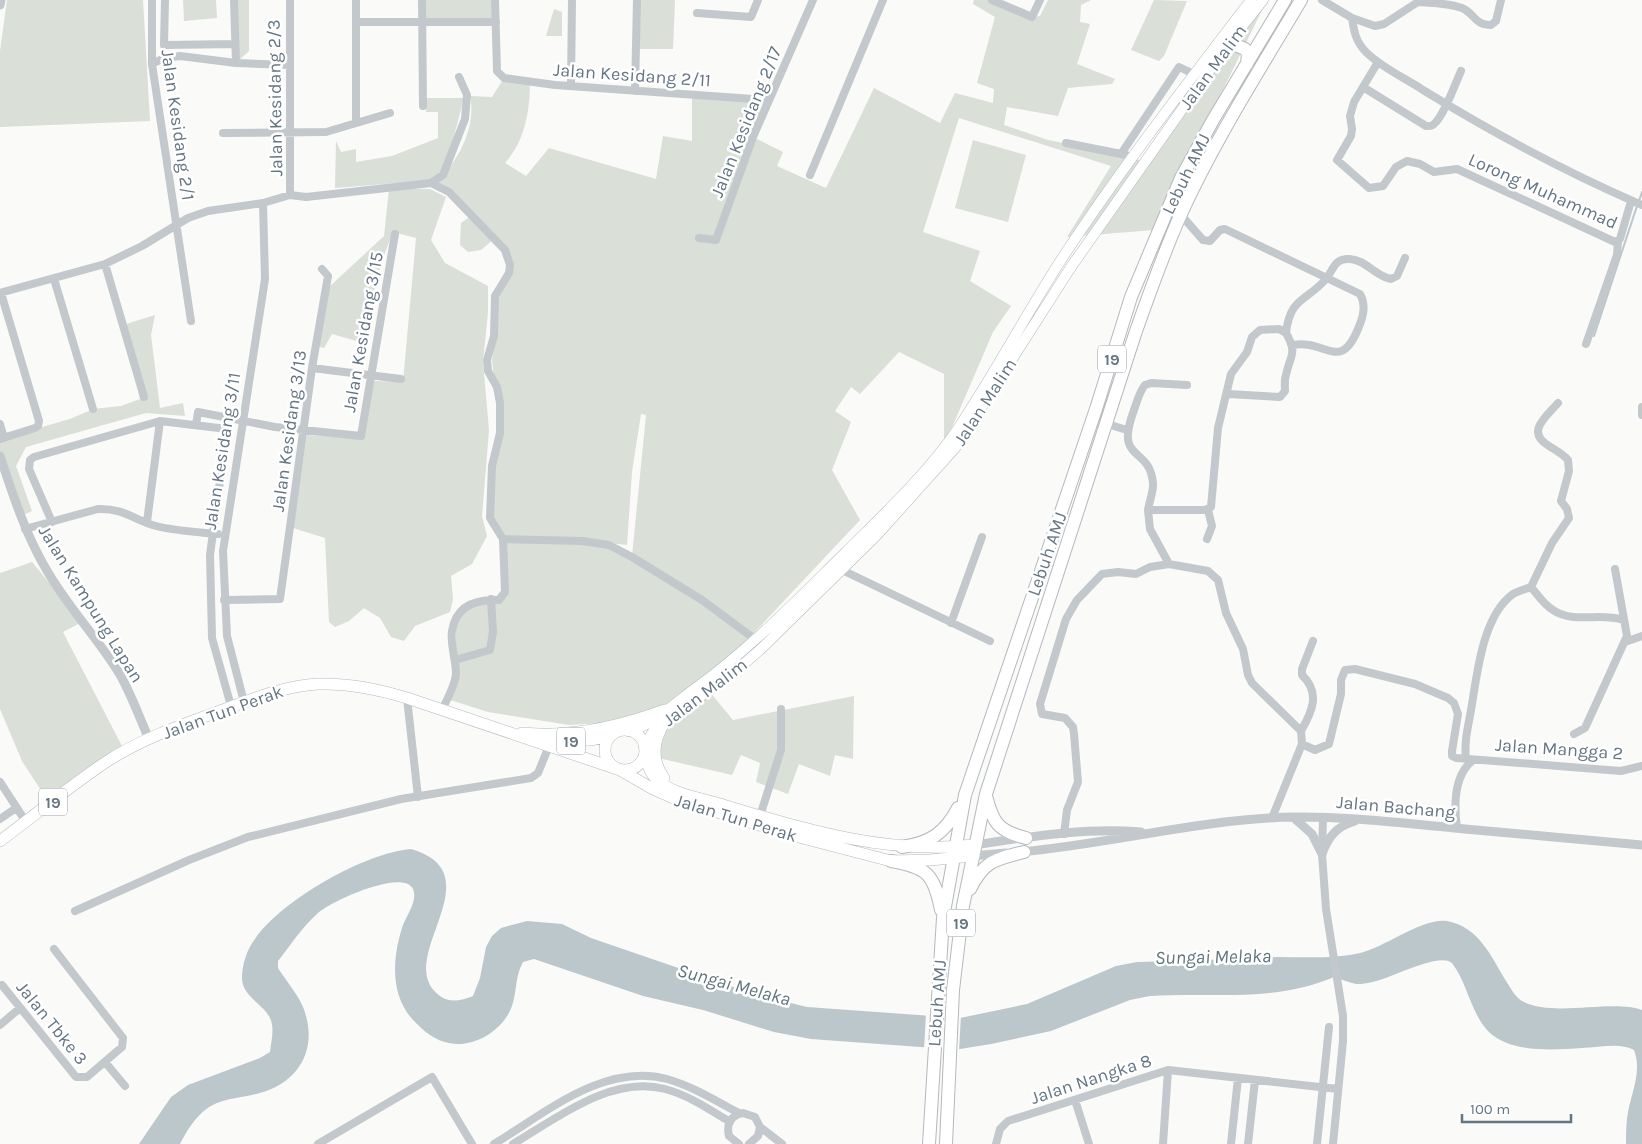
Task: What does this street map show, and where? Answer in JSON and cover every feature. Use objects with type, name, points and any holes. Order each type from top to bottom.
[{"type":"highway","name":"Lebuh AMJ","points":[[930,1144],[937,990],[943,918],[953,853],[965,795],[1096,409],[1131,296],[1181,178],[1284,0]]},
{"type":"highway","name":"Lebuh AMJ","points":[[946,1144],[953,990],[963,906],[986,794],[1148,296],[1181,216],[1238,106],[1301,0]]},
{"type":"highway","points":[[1226,46],[1233,44],[1245,49],[1248,54],[1246,66]]},
{"type":"highway","points":[[986,794],[991,815],[996,823],[1007,832],[1026,838]]},
{"type":"highway","points":[[902,847],[919,845],[940,834],[949,824],[965,795]]},
{"type":"highway","points":[[963,906],[983,867],[998,858],[1024,852]]},
{"type":"highway","points":[[891,861],[915,866],[929,875],[938,894],[943,918]]},
{"type":"main road","name":"Jalan Malim","points":[[628,731],[638,729],[665,710],[728,665],[756,640],[869,529],[944,446],[1061,260],[1133,156],[1251,0]]},
{"type":"main road","name":"Jalan Malim","points":[[644,749],[649,736],[744,664],[842,570],[956,447],[1072,267],[1226,46],[1263,0]]},
{"type":"main road","name":"Jalan Tun Perak","points":[[0,841],[106,762],[149,739],[231,706],[280,690],[319,684],[359,686],[407,698],[620,770],[653,789],[678,800],[795,836],[891,861],[953,853]]},
{"type":"main road","points":[[503,731],[552,733],[601,729],[640,720],[665,710]]},
{"type":"main road","points":[[664,723],[656,740],[654,757],[663,777],[681,792]]},
{"type":"main road","name":"19","points":[[620,770],[610,764],[605,754],[607,742],[611,736],[621,731],[628,731]]},
{"type":"main road","points":[[620,770],[637,766],[644,749],[638,735],[628,731]]},
{"type":"main road","name":"Jalan Tun Perak","points":[[530,740],[590,740],[611,736]]},
{"type":"main road","name":"Jalan Tun Perak","points":[[644,749],[649,769],[657,779],[681,792],[760,816],[844,838],[953,853]]},
{"type":"main road","points":[[953,853],[973,851]]},
{"type":"street","points":[[0,6],[1,0]]},
{"type":"street","name":"Jalan Kesidang 2/1","points":[[152,0],[152,64],[191,321]]},
{"type":"street","points":[[165,0],[164,45],[235,44]]},
{"type":"street","points":[[234,0],[236,63]]},
{"type":"street","name":"Jalan Kesidang 2/3","points":[[290,0],[290,195]]},
{"type":"street","points":[[356,0],[356,123]]},
{"type":"street","points":[[422,0],[423,106]]},
{"type":"street","points":[[356,22],[496,22],[495,0]]},
{"type":"street","points":[[571,86],[572,0]]},
{"type":"street","points":[[636,91],[637,0]]},
{"type":"street","points":[[697,13],[751,17],[758,0]]},
{"type":"street","name":"Jalan Kesidang 2/17","points":[[699,238],[716,240],[768,100],[810,0]]},
{"type":"street","points":[[810,175],[883,0]]},
{"type":"street","points":[[992,0],[1032,17],[1040,0]]},
{"type":"street","points":[[1322,0],[1352,18],[1375,26],[1384,24],[1419,1],[1457,6],[1465,9],[1479,24],[1491,25],[1496,21],[1501,0]]},
{"type":"street","points":[[1352,18],[1356,38],[1367,53],[1378,62],[1445,103],[1637,203]]},
{"type":"street","name":"Jalan Kesidang 2/11","points":[[496,22],[497,71],[504,78],[571,86],[768,100]]},
{"type":"street","points":[[152,64],[157,60],[171,56],[236,63],[290,65]]},
{"type":"street","points":[[1378,62],[1363,87],[1426,126],[1434,124],[1461,70]]},
{"type":"street","points":[[1121,154],[1179,67],[1194,74]]},
{"type":"street","points":[[0,424],[2,438],[38,426],[1,293],[105,264],[142,246],[177,224],[208,211],[263,203],[290,195],[306,197],[432,183],[443,175],[465,119],[467,95],[459,77]]},
{"type":"street","name":"Lorong Muhammad","points":[[1363,87],[1352,108],[1351,136],[1336,160],[1368,188],[1384,186],[1396,167],[1406,161],[1420,164],[1434,172],[1457,169],[1618,241],[1637,203]]},
{"type":"street","points":[[223,133],[326,132],[390,114]]},
{"type":"street","points":[[1066,143],[1133,156]]},
{"type":"street","points":[[432,183],[448,192],[500,244],[505,250],[510,265],[510,273],[494,296],[494,336],[487,360],[488,371],[497,387],[500,404],[500,433],[492,466],[490,518],[504,539],[505,592],[502,598],[492,600],[481,599],[466,605],[456,619],[452,631],[455,660],[454,683],[442,710]]},
{"type":"street","name":"Jalan Kesidang 3/11","points":[[244,702],[230,649],[224,600],[224,535],[264,279],[263,203]]},
{"type":"street","points":[[1181,216],[1203,240],[1210,241],[1220,230],[1225,229],[1360,294],[1364,300],[1362,318],[1353,341],[1347,348],[1338,352],[1328,352],[1312,345],[1293,345]]},
{"type":"street","name":"Jalan Kesidang 3/15","points":[[304,430],[361,436],[369,376],[395,234]]},
{"type":"street","points":[[1586,344],[1617,255],[1618,241]]},
{"type":"street","points":[[1286,333],[1287,324],[1296,303],[1326,279],[1335,263],[1341,259],[1356,260],[1375,273],[1391,279],[1397,276],[1405,258]]},
{"type":"street","points":[[105,264],[144,397]]},
{"type":"street","name":"Jalan Kesidang 3/13","points":[[224,600],[280,599],[312,368],[328,276],[322,269]]},
{"type":"street","points":[[54,279],[93,409]]},
{"type":"street","points":[[1207,539],[1212,526],[1208,510],[1213,502],[1218,428],[1228,394],[1231,374],[1247,352],[1252,337],[1260,330],[1269,328],[1279,329],[1286,333],[1293,345],[1293,357],[1285,377],[1285,392],[1280,397],[1228,394]]},
{"type":"street","points":[[312,368],[401,379]]},
{"type":"street","points":[[1168,564],[1150,529],[1148,510],[1154,484],[1144,460],[1132,451],[1128,444],[1127,430],[1145,385],[1152,383],[1187,385]]},
{"type":"street","points":[[1470,760],[1465,743],[1477,668],[1489,627],[1501,607],[1513,594],[1531,587],[1552,543],[1569,518],[1567,509],[1561,501],[1569,471],[1568,460],[1542,442],[1537,432],[1538,427],[1558,403]]},
{"type":"street","points":[[1642,407],[1642,415]]},
{"type":"street","points":[[196,425],[198,412],[304,430]]},
{"type":"street","points":[[147,522],[160,421]]},
{"type":"street","points":[[52,522],[29,469],[30,460],[38,455],[160,421],[227,429],[210,555],[212,638],[231,706]]},
{"type":"street","points":[[1106,424],[1127,430]]},
{"type":"street","name":"Jalan Kampung Lapan","points":[[0,456],[25,529],[46,569],[71,609],[120,674],[149,739]]},
{"type":"street","points":[[25,529],[98,509],[109,509],[120,510],[147,522],[181,530],[224,535]]},
{"type":"street","points":[[1148,510],[1208,510]]},
{"type":"street","points":[[951,623],[982,537]]},
{"type":"street","points":[[504,539],[582,540],[597,542],[615,548],[702,600],[756,640]]},
{"type":"street","points":[[1064,834],[1068,810],[1078,782],[1074,734],[1070,721],[1065,718],[1042,714],[1040,704],[1066,619],[1082,594],[1102,574],[1118,572],[1136,574],[1150,567],[1168,564],[1202,569],[1213,574],[1222,589],[1226,613],[1243,649],[1248,674],[1252,683],[1301,731]]},
{"type":"street","points":[[1574,734],[1585,728],[1625,642],[1628,631],[1623,620],[1621,592],[1615,569]]},
{"type":"street","points":[[842,570],[990,641]]},
{"type":"street","points":[[1531,587],[1553,611],[1561,614],[1584,617],[1605,615],[1623,620]]},
{"type":"street","points":[[455,660],[490,650],[493,632],[492,600]]},
{"type":"street","points":[[1625,642],[1642,636]]},
{"type":"street","points":[[1272,818],[1302,744],[1301,731],[1311,714],[1314,700],[1310,682],[1302,675],[1302,669],[1313,641]]},
{"type":"street","points":[[1302,744],[1315,750],[1330,744],[1336,720],[1343,674],[1346,670],[1355,669],[1415,684],[1448,698],[1454,703],[1458,714],[1452,756],[1470,760]]},
{"type":"street","points":[[407,698],[418,797]]},
{"type":"street","points":[[760,816],[781,750],[781,709]]},
{"type":"street","points":[[74,911],[189,860],[248,837],[400,799],[531,778],[538,773],[549,746]]},
{"type":"street","points":[[1457,828],[1456,804],[1459,785],[1464,769],[1470,760]]},
{"type":"street","name":"Jalan Mangga 2","points":[[1470,760],[1621,771],[1642,766]]},
{"type":"street","points":[[0,782],[26,822]]},
{"type":"street","points":[[0,819],[16,808]]},
{"type":"street","points":[[1293,817],[1312,834],[1322,854]]},
{"type":"street","name":"Jalan Bachang","points":[[973,851],[1024,852],[1117,841],[1148,833],[1293,817],[1360,820],[1642,845]]},
{"type":"street","points":[[1323,818],[1322,854],[1331,944],[1341,993],[1343,1041],[1332,1144]]},
{"type":"street","points":[[1322,854],[1334,832],[1342,826],[1360,820]]},
{"type":"street","name":"Jalan Bachang","points":[[973,851],[1026,838],[1064,834],[1117,830],[1148,833]]},
{"type":"street","points":[[54,949],[124,1038],[122,1046],[105,1062],[125,1086]]},
{"type":"street","name":"Jalan Tbke 3","points":[[2,985],[76,1077],[80,1079],[87,1077],[105,1062]]},
{"type":"street","points":[[0,1025],[20,1008]]},
{"type":"street","points":[[1317,1144],[1329,1027]]},
{"type":"street","points":[[1163,1144],[1168,1070]]},
{"type":"street","name":"Jalan Nangka 8","points":[[996,1144],[1004,1124],[1168,1070],[1338,1088]]},
{"type":"street","points":[[494,1144],[587,1090],[622,1077],[651,1076],[687,1086],[739,1114],[751,1114],[757,1120],[760,1127],[782,1144]]},
{"type":"street","points":[[318,1144],[432,1078],[470,1141],[460,1144]]},
{"type":"street","points":[[1231,1144],[1238,1078]]},
{"type":"street","points":[[1248,1144],[1255,1080]]},
{"type":"street","points":[[513,1144],[571,1110],[607,1092],[635,1086],[666,1089],[700,1103],[730,1122]]},
{"type":"street","points":[[1076,1100],[1089,1144]]},
{"type":"street","points":[[739,1114],[730,1122],[729,1136],[739,1144]]},
{"type":"street","points":[[754,1143],[760,1127]]},
{"type":"shaded area","points":[[7,0],[143,0],[150,121],[0,127],[0,51]]},
{"type":"shaded area","points":[[183,0],[216,0],[217,18],[184,21]]},
{"type":"shaded area","points":[[234,0],[249,0],[249,51],[236,63]]},
{"type":"shaded area","points":[[422,0],[495,0],[496,22],[422,22]]},
{"type":"shaded area","points":[[636,0],[675,0],[673,49],[636,49]]},
{"type":"shaded area","points":[[974,0],[992,0],[1032,17],[1040,16],[1048,0],[1091,0],[1081,5],[1080,22],[1090,24],[1077,64],[1115,79],[1112,84],[1068,88],[1058,116],[1007,107],[1004,125],[1048,140],[1133,157],[1144,163],[1267,0],[1154,230],[1067,237],[1111,166],[959,118],[923,232],[980,251],[970,281],[1011,306],[993,332],[944,446],[944,374],[899,352],[860,394],[851,387],[835,411],[851,422],[832,470],[860,520],[751,636],[731,662],[732,674],[709,691],[733,720],[854,696],[853,759],[835,755],[830,776],[799,764],[788,794],[756,782],[760,763],[741,755],[732,775],[654,757],[651,720],[569,725],[488,712],[447,699],[456,674],[456,619],[476,601],[491,599],[505,592],[503,539],[490,518],[492,466],[500,433],[492,360],[497,333],[497,291],[510,265],[494,239],[481,250],[468,252],[460,245],[461,223],[471,216],[435,180],[335,188],[336,141],[341,152],[356,149],[356,162],[392,156],[438,138],[438,112],[426,112],[427,98],[464,98],[444,174],[462,148],[466,138],[471,117],[470,96],[492,97],[504,78],[530,81],[529,103],[522,135],[505,163],[526,176],[549,148],[656,179],[663,136],[692,141],[692,95],[769,100],[753,137],[783,152],[777,166],[826,188],[874,88],[940,123],[955,93],[993,103],[994,89],[977,83],[995,17],[973,4]],"holes":[[[641,414],[646,415],[632,556],[600,542],[627,545],[632,472]]]},
{"type":"shaded area","points":[[1154,0],[1187,1],[1164,56],[1159,61],[1131,50]]},
{"type":"shaded area","points":[[554,9],[562,12],[562,36],[546,36]]},
{"type":"shaded area","points":[[973,140],[1026,155],[1008,222],[955,208]]},
{"type":"shaded area","points":[[389,189],[430,189],[446,197],[431,240],[445,263],[488,286],[488,312],[483,362],[489,430],[482,516],[487,536],[472,564],[451,576],[453,599],[450,612],[415,626],[404,641],[391,637],[380,618],[364,608],[349,621],[335,627],[329,622],[325,538],[293,528],[307,435],[361,438],[373,381],[403,382],[416,238],[393,232],[383,258],[360,342],[332,334],[324,348],[316,346],[328,288],[384,236]]},
{"type":"shaded area","points":[[155,315],[151,335],[160,408],[183,403],[185,416],[146,413],[26,447],[16,466],[32,511],[21,516],[0,456],[0,439],[70,419],[93,409],[121,406],[140,399],[123,325]]},
{"type":"shaded area","points":[[32,562],[82,622],[63,632],[125,752],[50,804],[22,761],[0,709],[0,573]]},
{"type":"shaded area","points":[[411,849],[435,861],[445,878],[445,897],[427,962],[428,981],[440,996],[452,1001],[473,996],[480,978],[486,947],[492,936],[501,928],[527,921],[562,924],[591,938],[754,994],[807,1007],[960,1018],[1027,1004],[1116,966],[1137,962],[1350,955],[1370,950],[1427,923],[1447,921],[1468,929],[1476,936],[1513,992],[1522,1001],[1534,1006],[1549,1008],[1615,1006],[1642,1010],[1642,1144],[1626,1144],[1627,1116],[1637,1073],[1634,1050],[1622,1046],[1534,1049],[1510,1044],[1499,1039],[1484,1026],[1457,971],[1452,963],[1444,960],[1422,964],[1371,983],[1351,983],[1334,977],[1311,985],[1266,993],[1150,996],[1130,1000],[1051,1031],[960,1049],[811,1039],[774,1032],[703,1010],[643,996],[534,959],[523,962],[511,1007],[501,1024],[485,1037],[475,1041],[450,1043],[425,1032],[408,1014],[401,1002],[397,990],[395,964],[399,938],[413,903],[414,893],[413,889],[406,884],[395,882],[350,895],[324,909],[306,925],[278,961],[278,968],[301,1002],[307,1022],[309,1036],[307,1049],[295,1072],[286,1081],[274,1088],[211,1106],[194,1122],[180,1144],[139,1144],[171,1097],[188,1085],[260,1058],[270,1052],[272,1031],[270,1018],[245,990],[242,978],[247,952],[268,924],[304,894],[348,869],[392,852]]},
{"type":"pier","points":[[926,1013],[961,1015],[959,1051],[924,1050]]},
{"type":"waterway","points":[[1639,201],[1642,192]]},
{"type":"waterway","points":[[1594,336],[1637,206]]},
{"type":"water label","name":"Sungai Melaka","points":[[1213,957]]},
{"type":"water label","name":"Sungai Melaka","points":[[734,985]]}]
